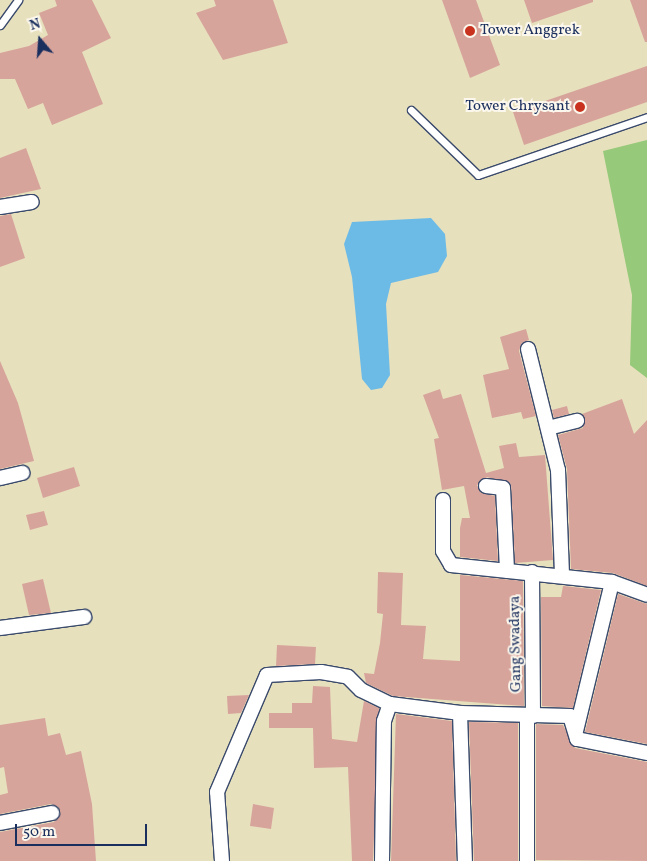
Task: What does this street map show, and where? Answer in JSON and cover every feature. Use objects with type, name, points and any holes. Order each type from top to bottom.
[{"type":"street","points":[[0,207],[32,202]]},
{"type":"street","points":[[528,350],[548,428],[561,501],[562,574]]},
{"type":"street","points":[[548,428],[577,421]]},
{"type":"street","points":[[0,478],[22,473]]},
{"type":"street","points":[[486,486],[503,488],[507,571]]},
{"type":"street","points":[[443,500],[442,551],[451,565],[562,574],[612,582],[647,595]]},
{"type":"street","name":"Gang Swadaya","points":[[527,861],[532,572]]},
{"type":"street","points":[[576,731],[612,582]]},
{"type":"street","points":[[0,628],[84,617]]},
{"type":"street","points":[[222,861],[217,792],[264,678],[321,672],[348,677],[360,690],[390,704],[460,713],[570,716],[577,739],[647,753]]},
{"type":"street","points":[[382,861],[384,721],[390,704]]},
{"type":"street","points":[[460,713],[465,861]]},
{"type":"street","points":[[0,823],[52,813]]},
{"type":"lane","points":[[0,25],[18,0]]},
{"type":"lane","points":[[411,110],[478,176],[647,117]]},
{"type":"green space","points":[[647,140],[647,378],[630,365],[632,295],[603,151]]},
{"type":"water","points":[[431,218],[445,234],[447,256],[438,272],[391,283],[386,304],[390,375],[382,388],[371,390],[362,379],[352,277],[344,244],[352,222]]},
{"type":"building","points":[[55,0],[92,0],[111,38],[82,52],[103,104],[52,125],[43,103],[28,109],[15,79],[0,79],[0,53],[29,46],[48,35],[39,13],[57,6]]},
{"type":"building","points":[[214,0],[273,0],[288,43],[223,60],[196,13],[216,6]]},
{"type":"building","name":"Tower Anggrek","points":[[442,0],[476,0],[500,65],[470,78]]},
{"type":"building","points":[[524,0],[593,0],[593,2],[532,23]]},
{"type":"building","points":[[630,0],[647,0],[647,42],[645,42]]},
{"type":"building","name":"Tower Chrysant","points":[[647,66],[647,102],[524,145],[513,112]]},
{"type":"building","points":[[26,148],[41,189],[0,198],[0,158]]},
{"type":"building","points":[[11,214],[25,258],[0,267],[0,216]]},
{"type":"building","points":[[526,329],[529,340],[522,343],[519,351],[536,416],[523,419],[521,412],[492,418],[483,375],[509,369],[500,337]]},
{"type":"building","points":[[0,361],[18,403],[34,461],[0,469]]},
{"type":"building","points":[[440,389],[443,399],[461,394],[486,473],[504,468],[499,446],[516,443],[519,457],[545,455],[553,560],[515,563],[511,484],[487,477],[477,485],[481,493],[495,496],[498,561],[460,557],[462,518],[470,518],[464,486],[442,490],[434,439],[439,438],[423,395]]},
{"type":"building","points":[[622,399],[634,434],[647,420],[647,586],[613,573],[571,569],[567,469],[558,435],[583,428],[582,414]]},
{"type":"building","points":[[567,406],[569,414],[554,418],[552,410]]},
{"type":"building","points":[[74,467],[80,486],[43,498],[37,478]]},
{"type":"building","points":[[44,511],[48,525],[30,530],[26,515]]},
{"type":"building","points":[[378,572],[403,573],[401,625],[426,626],[423,659],[460,661],[460,575],[523,581],[524,706],[393,696],[366,683],[364,673],[374,674],[380,643],[383,614],[377,613]]},
{"type":"building","points":[[43,579],[51,613],[29,615],[22,584]]},
{"type":"building","points":[[563,586],[601,590],[573,708],[542,706],[541,597],[561,597]]},
{"type":"building","points":[[618,594],[647,604],[647,744],[585,732]]},
{"type":"building","points":[[277,645],[316,647],[315,664],[276,666]]},
{"type":"building","points":[[313,686],[330,687],[332,739],[357,742],[364,701],[379,708],[373,861],[352,861],[348,767],[314,768],[313,728],[269,728],[269,713],[292,713],[292,703],[312,703]]},
{"type":"building","points":[[249,695],[241,713],[228,714],[227,696]]},
{"type":"building","points":[[396,714],[452,721],[456,861],[391,861]]},
{"type":"building","points":[[45,718],[48,736],[60,733],[66,755],[81,751],[92,804],[96,861],[0,861],[0,832],[54,822],[60,815],[58,807],[51,804],[0,814],[0,795],[8,793],[4,767],[0,768],[0,725]]},
{"type":"building","points":[[469,722],[518,723],[518,861],[474,861]]},
{"type":"building","points":[[536,724],[563,725],[575,748],[647,762],[647,861],[536,860]]},
{"type":"building","points":[[253,804],[274,808],[271,829],[250,826]]},
{"type":"place","name":"Tower Anggrek","points":[[470,31]]},
{"type":"place","name":"Tower Chrysant","points":[[580,107]]}]
